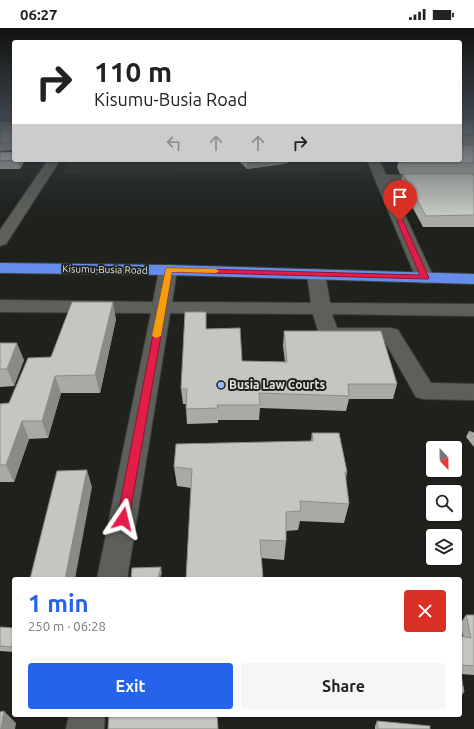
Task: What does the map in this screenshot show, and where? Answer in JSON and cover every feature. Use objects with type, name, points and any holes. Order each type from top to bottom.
[{"type":"highway","name":"Kisumu-Busia Road","points":[[0,268],[168,270],[425,278],[474,278]]},
{"type":"street","points":[[0,241],[53,162]]},
{"type":"street","points":[[374,162],[425,278]]},
{"type":"street","points":[[381,179],[474,179]]},
{"type":"street","points":[[112,577],[168,270]]},
{"type":"street","points":[[316,274],[321,309],[329,334],[391,334],[424,391],[474,392]]},
{"type":"street","points":[[0,306],[161,309],[402,308],[474,310]]},
{"type":"street","points":[[85,729],[88,717]]},
{"type":"shaded area","points":[[67,162],[364,162],[367,172],[64,174]]},
{"type":"building","points":[[462,148],[474,148],[474,163],[402,163],[462,162]]},
{"type":"building","points":[[0,152],[12,152],[12,160],[0,161]]},
{"type":"building","points":[[403,174],[474,174],[474,215],[426,216]]},
{"type":"building","points":[[72,302],[113,302],[95,375],[55,376],[42,421],[22,421],[6,465],[0,465],[0,404],[9,403],[28,358],[51,357]]},
{"type":"building","points":[[185,312],[206,312],[206,329],[240,328],[242,361],[287,362],[284,331],[381,331],[397,384],[348,384],[349,396],[259,393],[260,405],[217,405],[218,408],[186,409],[187,389],[181,389]]},
{"type":"building","points":[[0,343],[17,343],[7,369],[0,369]]},
{"type":"building","points":[[312,433],[339,433],[347,472],[345,472],[349,504],[300,501],[301,511],[286,512],[286,541],[260,540],[263,577],[186,577],[192,469],[174,467],[176,444],[313,441]]},
{"type":"building","points":[[87,470],[65,577],[30,577],[57,471]]},
{"type":"building","points":[[161,567],[158,577],[131,577],[132,568]]},
{"type":"building","points":[[466,615],[474,615],[474,666],[462,665],[462,636],[471,638]]},
{"type":"building","points":[[0,627],[12,628],[12,647],[0,646]]},
{"type":"building","points":[[462,680],[464,692],[462,692]]},
{"type":"building","points":[[4,711],[1,729],[0,729],[0,712]]},
{"type":"building","points":[[109,717],[217,717],[218,729],[108,729]]},
{"type":"building","points":[[377,721],[430,726],[430,729],[378,729]]},
{"type":"slow traffic","points":[[156,336],[168,270],[216,271]]},
{"type":"place","name":"Busia Law Courts","points":[[221,385]]},
{"type":"route","points":[[123,519],[168,270],[425,278],[400,221]]}]
